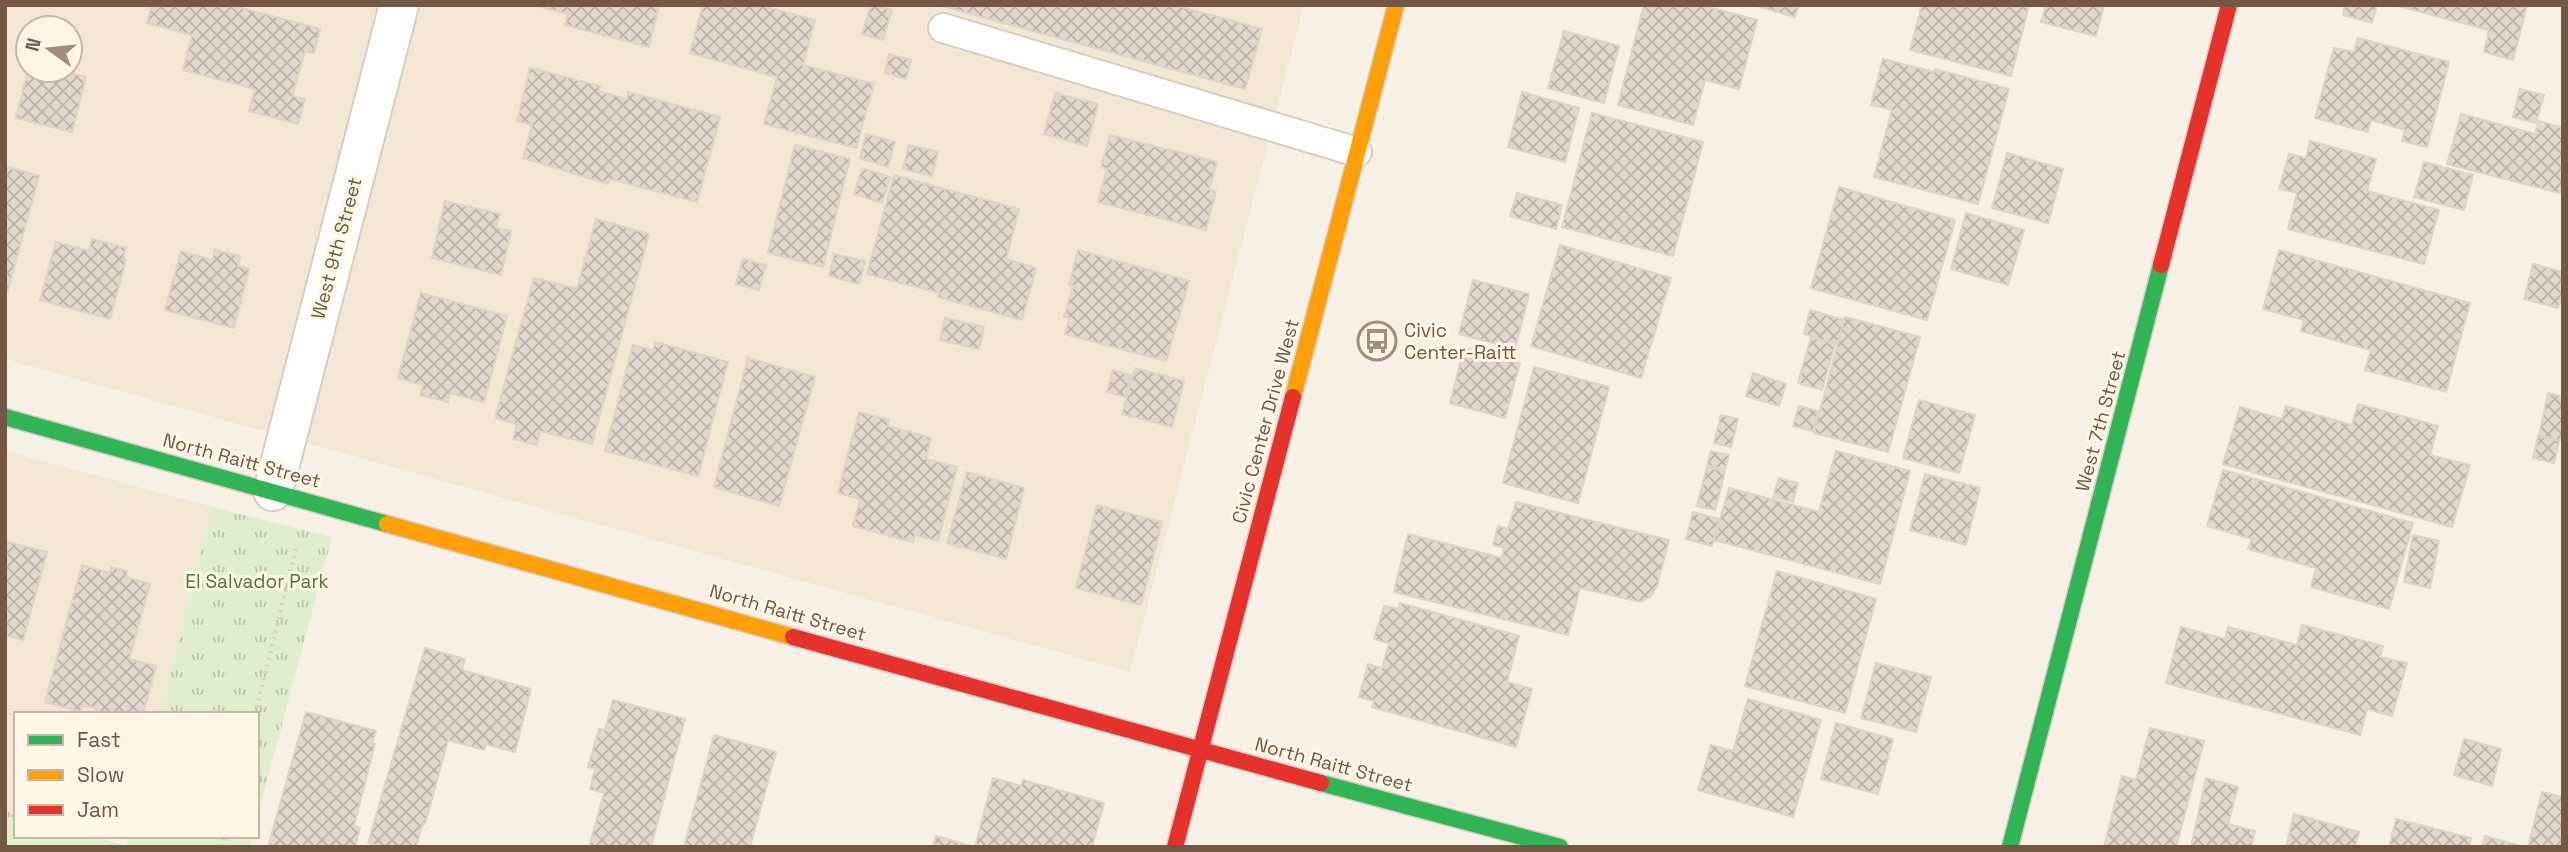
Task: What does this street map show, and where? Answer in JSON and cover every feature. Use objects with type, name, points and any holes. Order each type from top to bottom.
[{"type":"street","name":"West 9th Street","points":[[273,491],[399,5]]},
{"type":"street","name":"Civic Center Drive West","points":[[1175,847],[1396,5]]},
{"type":"street","name":"West 7th Street","points":[[2010,847],[2230,5]]},
{"type":"street","name":"North Raitt Street","points":[[5,416],[1201,751],[1560,847]]},
{"type":"lane","points":[[943,27],[1357,152]]},
{"type":"path","points":[[255,712],[297,543]]},
{"type":"shaded area","points":[[5,5],[1304,5],[1130,672],[5,359]]},
{"type":"shaded area","points":[[5,451],[212,507],[161,712],[14,712],[14,813],[5,811]]},
{"type":"green space","name":"El Salvador Park","points":[[212,507],[332,537],[259,811],[259,712],[161,712]]},
{"type":"green space","points":[[5,811],[14,813],[14,838],[100,838],[127,846],[129,838],[252,838],[250,847],[5,847]]},
{"type":"building","points":[[152,5],[231,5],[320,29],[314,53],[305,51],[292,96],[305,99],[298,124],[249,111],[255,89],[183,70],[192,35],[147,23]]},
{"type":"building","points":[[659,5],[649,47],[565,25],[568,14],[537,6]]},
{"type":"building","points":[[703,5],[759,5],[815,20],[803,65],[874,84],[856,148],[764,124],[777,77],[690,53]]},
{"type":"building","points":[[871,5],[892,10],[883,40],[862,34]]},
{"type":"building","points":[[938,5],[1174,5],[1262,29],[1245,89]]},
{"type":"building","points":[[1644,5],[1702,5],[1757,20],[1739,89],[1705,80],[1693,125],[1618,105]]},
{"type":"building","points":[[1753,5],[1799,5],[1795,17]]},
{"type":"building","points":[[1922,5],[2029,5],[2011,76],[1910,50]]},
{"type":"building","points":[[2046,5],[2104,5],[2096,36],[2041,22]]},
{"type":"building","points":[[2345,5],[2377,5],[2372,23],[2343,15]]},
{"type":"building","points":[[2394,5],[2527,5],[2513,60],[2484,52],[2489,30]]},
{"type":"building","points":[[1564,31],[1619,46],[1604,103],[1548,88]]},
{"type":"building","points":[[2358,38],[2449,62],[2427,147],[2402,141],[2405,130],[2371,120],[2368,132],[2315,118],[2334,48],[2354,52]]},
{"type":"building","points":[[889,54],[911,60],[906,79],[885,73]]},
{"type":"building","points":[[1883,59],[1934,72],[1935,69],[2009,89],[1978,204],[1874,177],[1892,110],[1871,105]]},
{"type":"building","points":[[530,68],[600,86],[599,91],[627,99],[628,92],[720,117],[697,202],[610,179],[608,184],[523,158],[532,125],[517,121]]},
{"type":"building","points":[[86,77],[72,132],[16,118],[24,84],[84,84]]},
{"type":"building","points":[[2520,89],[2544,95],[2536,123],[2513,117]]},
{"type":"building","points":[[1522,92],[1579,108],[1565,162],[1508,147]]},
{"type":"building","points":[[1055,93],[1098,104],[1087,146],[1044,134]]},
{"type":"building","points":[[1592,113],[1703,142],[1673,256],[1562,227]]},
{"type":"building","points":[[2461,114],[2535,134],[2539,121],[2563,128],[2563,194],[2447,164]]},
{"type":"building","points":[[866,134],[895,142],[888,167],[860,158]]},
{"type":"building","points":[[1110,135],[1217,162],[1209,190],[1216,191],[1206,230],[1098,202],[1107,169],[1101,167]]},
{"type":"building","points":[[2310,141],[2376,159],[2367,191],[2439,210],[2424,264],[2288,229],[2297,193],[2279,189],[2289,154],[2306,158]]},
{"type":"building","points":[[795,145],[850,159],[823,267],[768,253]]},
{"type":"building","points":[[909,145],[938,152],[932,176],[903,169]]},
{"type":"building","points":[[2007,153],[2063,169],[2048,223],[1992,208]]},
{"type":"building","points":[[2424,162],[2473,175],[2464,210],[2414,197]]},
{"type":"building","points":[[5,166],[39,176],[8,290],[5,289]]},
{"type":"building","points":[[862,168],[890,177],[882,203],[854,194]]},
{"type":"building","points":[[894,175],[1019,209],[1006,259],[1036,268],[1022,320],[938,297],[939,293],[867,274]]},
{"type":"building","points":[[1839,187],[1955,220],[1927,320],[1811,288]]},
{"type":"building","points":[[1517,193],[1562,205],[1556,229],[1510,216]]},
{"type":"building","points":[[445,201],[500,214],[496,228],[511,231],[501,275],[432,258]]},
{"type":"building","points":[[1966,213],[2024,230],[2008,285],[1951,269]]},
{"type":"building","points":[[596,219],[649,234],[592,444],[540,431],[537,445],[513,439],[517,424],[495,418],[534,278],[577,289]]},
{"type":"building","points":[[92,239],[126,248],[123,259],[126,260],[110,319],[40,300],[56,242],[89,251]]},
{"type":"building","points":[[1560,245],[1671,278],[1641,378],[1531,346]]},
{"type":"building","points":[[215,250],[240,256],[238,266],[249,269],[234,328],[165,310],[181,251],[212,260]]},
{"type":"building","points":[[1078,250],[1189,281],[1166,361],[1065,334],[1069,318],[1064,317],[1073,286],[1069,285]]},
{"type":"building","points":[[2279,250],[2470,303],[2446,392],[2365,370],[2371,350],[2301,331],[2304,320],[2263,309]]},
{"type":"building","points":[[834,254],[865,261],[859,284],[829,276]]},
{"type":"building","points":[[743,259],[766,265],[759,290],[736,284]]},
{"type":"building","points":[[2533,264],[2563,272],[2563,292],[2558,308],[2524,299]]},
{"type":"building","points":[[1473,280],[1529,294],[1515,349],[1459,334]]},
{"type":"building","points":[[421,293],[507,316],[484,402],[450,393],[448,402],[420,395],[423,385],[398,378]]},
{"type":"building","points":[[1810,310],[1844,320],[1837,344],[1804,334]]},
{"type":"building","points":[[1845,317],[1920,337],[1888,452],[1814,433]]},
{"type":"building","points":[[945,318],[984,327],[979,349],[940,340]]},
{"type":"building","points":[[1811,337],[1835,344],[1822,390],[1798,383]]},
{"type":"building","points":[[655,342],[728,362],[698,476],[605,451],[633,345],[653,350]]},
{"type":"building","points":[[1464,348],[1520,363],[1505,418],[1450,403]]},
{"type":"building","points":[[748,358],[815,377],[779,506],[714,487]]},
{"type":"building","points":[[1534,367],[1609,387],[1578,503],[1503,483]]},
{"type":"building","points":[[1135,368],[1184,381],[1172,427],[1122,414]]},
{"type":"building","points":[[1113,370],[1131,375],[1125,397],[1107,392]]},
{"type":"building","points":[[1753,373],[1786,384],[1779,406],[1746,396]]},
{"type":"building","points":[[2548,393],[2563,397],[2563,441],[2539,435]]},
{"type":"building","points":[[1919,400],[1975,415],[1959,473],[1903,458]]},
{"type":"building","points":[[2358,404],[2438,426],[2430,455],[2470,465],[2452,527],[2223,464],[2240,407],[2282,419],[2286,406],[2352,425]]},
{"type":"building","points":[[1799,406],[1818,411],[1813,431],[1793,426]]},
{"type":"building","points":[[859,412],[889,420],[888,426],[931,438],[926,459],[957,467],[938,541],[915,535],[913,542],[853,526],[860,499],[838,493]]},
{"type":"building","points":[[1721,415],[1738,419],[1731,447],[1714,443]]},
{"type":"building","points":[[2538,436],[2559,441],[2554,463],[2533,458]]},
{"type":"building","points":[[1711,451],[1729,455],[1725,470],[1707,465]]},
{"type":"building","points":[[1836,451],[1910,471],[1880,584],[1714,540],[1729,488],[1819,512]]},
{"type":"building","points":[[1707,467],[1725,472],[1715,510],[1697,506]]},
{"type":"building","points":[[2223,470],[2413,523],[2389,609],[2311,587],[2316,568],[2248,549],[2252,539],[2207,526]]},
{"type":"building","points":[[967,472],[1024,488],[1006,559],[947,543]]},
{"type":"building","points":[[1925,474],[1980,488],[1966,545],[1910,530]]},
{"type":"building","points":[[1779,478],[1798,483],[1793,502],[1773,497]]},
{"type":"building","points":[[1516,502],[1669,540],[1657,586],[1651,596],[1641,602],[1580,588],[1568,635],[1394,592],[1408,534],[1502,558],[1504,548],[1493,545],[1498,526],[1508,529]]},
{"type":"building","points":[[1097,505],[1162,522],[1141,605],[1076,588]]},
{"type":"building","points":[[1693,512],[1719,519],[1712,546],[1686,539]]},
{"type":"building","points":[[2413,535],[2439,541],[2430,588],[2404,582]]},
{"type":"building","points":[[5,541],[47,552],[23,640],[5,635]]},
{"type":"building","points":[[82,565],[110,573],[111,567],[127,571],[126,577],[150,584],[129,659],[156,666],[144,712],[95,712],[96,708],[82,705],[81,712],[45,702]]},
{"type":"building","points":[[1777,571],[1876,599],[1845,713],[1745,686]]},
{"type":"building","points":[[1400,603],[1519,636],[1507,682],[1532,689],[1516,747],[1372,707],[1374,701],[1359,697],[1368,664],[1382,668],[1389,643],[1374,639],[1384,606],[1398,609]]},
{"type":"building","points":[[2302,625],[2383,646],[2380,657],[2407,663],[2392,716],[2367,709],[2360,735],[2166,683],[2181,627],[2225,639],[2228,627],[2297,645]]},
{"type":"building","points":[[425,648],[465,659],[462,670],[531,689],[515,752],[486,744],[484,750],[448,740],[416,847],[383,847],[368,843]]},
{"type":"building","points":[[1876,663],[1931,677],[1916,732],[1861,718]]},
{"type":"building","points":[[1748,699],[1821,720],[1793,817],[1698,790],[1711,745],[1733,751]]},
{"type":"building","points":[[613,700],[685,719],[651,847],[589,847],[604,793],[590,789],[595,769],[588,767],[599,729],[605,730]]},
{"type":"building","points":[[306,712],[376,731],[354,826],[360,828],[355,847],[268,847]]},
{"type":"building","points":[[1836,723],[1893,739],[1878,794],[1821,779]]},
{"type":"building","points":[[2150,728],[2204,741],[2176,847],[2104,847],[2122,776],[2136,780]]},
{"type":"building","points":[[714,735],[776,752],[750,847],[684,847]]},
{"type":"building","points":[[2464,739],[2501,749],[2492,786],[2454,775]]},
{"type":"building","points":[[993,778],[1021,786],[1023,780],[1104,803],[1092,847],[975,847]]},
{"type":"building","points":[[2206,778],[2238,787],[2228,824],[2255,831],[2251,847],[2191,847]]},
{"type":"building","points":[[2542,792],[2563,797],[2563,847],[2528,847]]},
{"type":"building","points":[[2294,814],[2359,832],[2355,847],[2286,847]]},
{"type":"building","points":[[2396,819],[2471,838],[2469,847],[2389,847]]},
{"type":"building","points":[[936,836],[975,847],[933,847]]},
{"type":"building","points":[[2485,836],[2524,847],[2482,847]]},
{"type":"traffic: fast","points":[[2010,847],[2161,265]]},
{"type":"traffic: fast","points":[[5,417],[387,524]]},
{"type":"traffic: fast","points":[[1321,783],[1560,847]]},
{"type":"traffic: slow","points":[[1293,397],[1396,5]]},
{"type":"traffic: slow","points":[[387,524],[793,637]]},
{"type":"traffic: jam","points":[[2161,265],[2229,5]]},
{"type":"traffic: jam","points":[[1175,847],[1293,397]]},
{"type":"traffic: jam","points":[[793,637],[1321,783]]},
{"type":"place","name":"Civic Center-Raitt","points":[[1377,341]]}]
